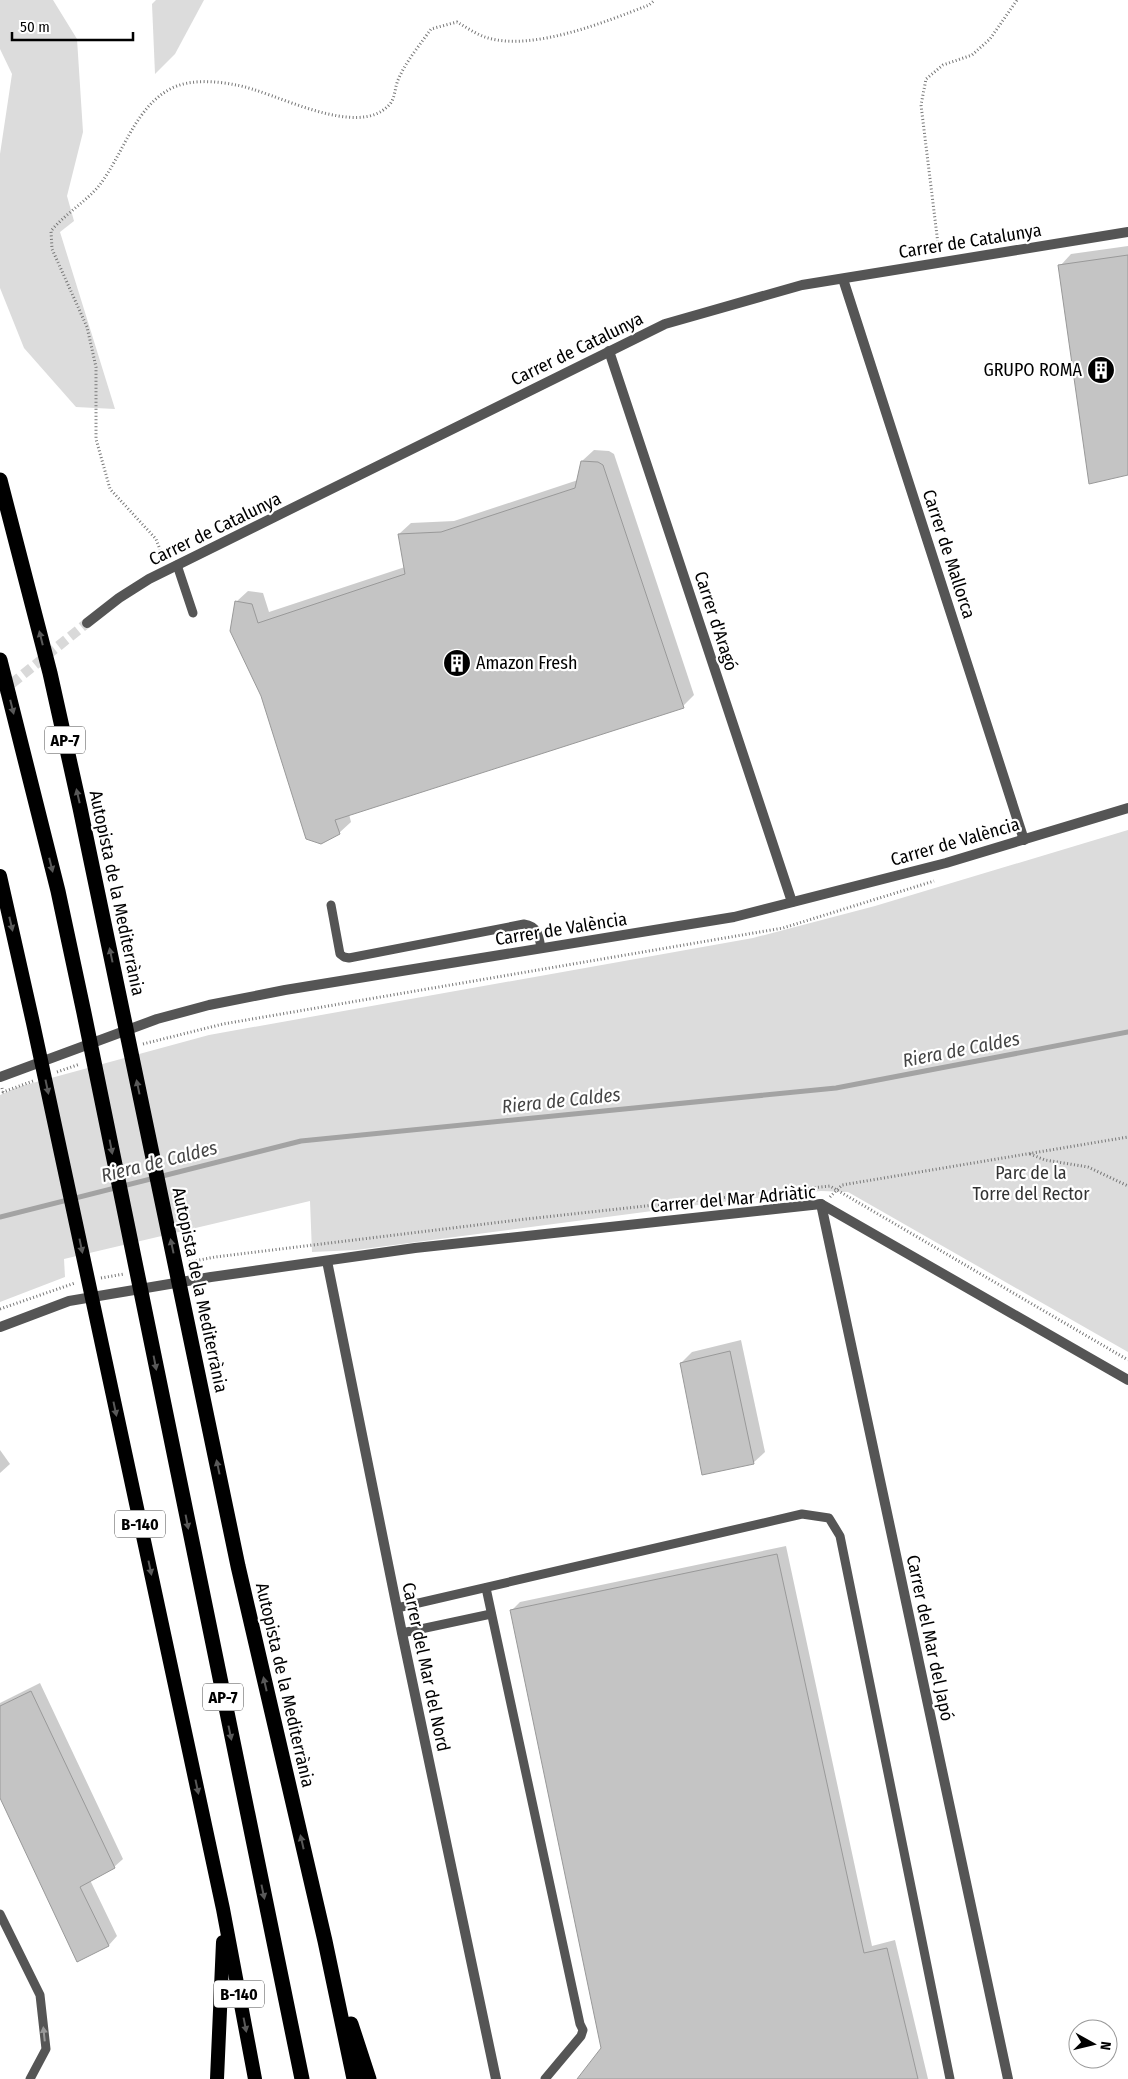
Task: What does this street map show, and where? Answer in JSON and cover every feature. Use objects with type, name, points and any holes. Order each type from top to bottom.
[{"type":"highway","name":"Autopista de la Mediterrània","points":[[0,480],[52,683],[80,808],[238,1566],[325,1941],[354,2079]]},
{"type":"highway","name":"AP-7","points":[[0,660],[55,881],[84,1013],[302,2079]]},
{"type":"highway","name":"B-140","points":[[0,876],[223,1909],[255,2079]]},
{"type":"highway","name":"B-140","points":[[217,2079],[222,1982],[223,1909]]},
{"type":"highway","points":[[325,1941],[369,2079]]},
{"type":"street","name":"Carrer de Catalunya","points":[[87,623],[119,598],[149,579],[609,350],[674,321],[802,285],[1128,232]]},
{"type":"street","name":"Carrer de Mallorca","points":[[843,279],[1024,840]]},
{"type":"street","name":"Carrer d'Aragó","points":[[609,350],[792,902]]},
{"type":"street","name":"Carrer de València","points":[[0,1077],[157,1019],[209,1005],[285,990],[734,917],[946,863],[1128,808]]},
{"type":"street","name":"Carrer del Mar Adriàtic","points":[[0,1327],[69,1301],[211,1277],[415,1248],[821,1204],[1128,1380]]},
{"type":"street","name":"Carrer del Mar del Japó","points":[[821,1204],[1008,2079]]},
{"type":"street","name":"Carrer del Mar del Nord","points":[[327,1261],[402,1633],[496,2079]]},
{"type":"lane","points":[[177,565],[194,613]]},
{"type":"lane","points":[[331,905],[340,954],[344,957],[349,958],[524,924],[530,925],[538,931],[541,948]]},
{"type":"lane","points":[[397,1608],[802,1514],[828,1518],[840,1536],[950,2079]]},
{"type":"lane","points":[[486,1588],[580,2024],[583,2030],[581,2036],[545,2079]]},
{"type":"lane","points":[[402,1633],[491,1614]]},
{"type":"lane","points":[[0,1914],[40,1995],[46,2050],[30,2079]]},
{"type":"path","points":[[168,570],[156,540],[110,489],[96,439],[95,359],[87,327],[52,249],[51,231],[65,215],[86,200],[99,185],[148,106],[172,88],[200,81],[237,85],[304,108],[358,119],[378,115],[391,103],[398,80],[431,29],[457,22],[488,38],[526,42],[599,25],[649,5],[655,0]]},
{"type":"path","points":[[941,263],[921,104],[926,79],[943,65],[972,55],[990,39],[1017,0]]},
{"type":"path","points":[[142,1044],[223,1024],[783,928],[935,881]]},
{"type":"path","points":[[54,1074],[88,1062]]},
{"type":"path","points":[[3,1092],[37,1080]]},
{"type":"path","points":[[821,1204],[842,1185],[1128,1137]]},
{"type":"path","points":[[1029,1154],[1045,1160],[1088,1167],[1128,1186]]},
{"type":"path","points":[[186,1262],[536,1218],[830,1186],[1128,1360]]},
{"type":"path","points":[[98,1279],[127,1273]]},
{"type":"path","points":[[0,1309],[79,1282]]},
{"type":"green space","points":[[0,0],[53,0],[77,39],[83,132],[67,196],[74,221],[60,232],[115,409],[76,407],[24,348],[0,288],[0,154],[12,74],[0,49]]},
{"type":"green space","points":[[156,0],[204,0],[175,54],[155,74],[152,4]]},
{"type":"green space","name":"Parc de la Torre del Rector","points":[[1128,830],[1128,1352],[848,1192],[821,1191],[713,1203],[356,1250],[312,1252],[310,1201],[64,1259],[65,1277],[0,1302],[0,1095],[18,1087],[209,1035],[753,938],[875,906]]},
{"type":"building","name":"GRUPO ROMA","points":[[1128,255],[1128,475],[1089,484],[1058,265]]},
{"type":"building","name":"Amazon Fresh","points":[[581,461],[598,462],[603,465],[684,708],[335,820],[340,834],[321,844],[306,839],[261,696],[230,631],[235,601],[252,604],[258,623],[405,574],[398,534],[441,532],[575,488]]},
{"type":"building","points":[[730,1351],[754,1464],[702,1475],[680,1363]]},
{"type":"building","points":[[777,1554],[864,1953],[887,1948],[918,2079],[577,2079],[601,2048],[510,1610]]},
{"type":"building","points":[[31,1691],[115,1868],[80,1887],[109,1946],[77,1962],[0,1798],[0,1706]]},
{"type":"waterway","name":"Riera de Caldes","points":[[0,1217],[301,1141],[836,1088],[1128,1032]]},
{"type":"tunnel","points":[[0,693],[87,623]]},
{"type":"place","name":"GRUPO ROMA","points":[[1101,370]]},
{"type":"place","name":"Amazon Fresh","points":[[457,663]]}]
